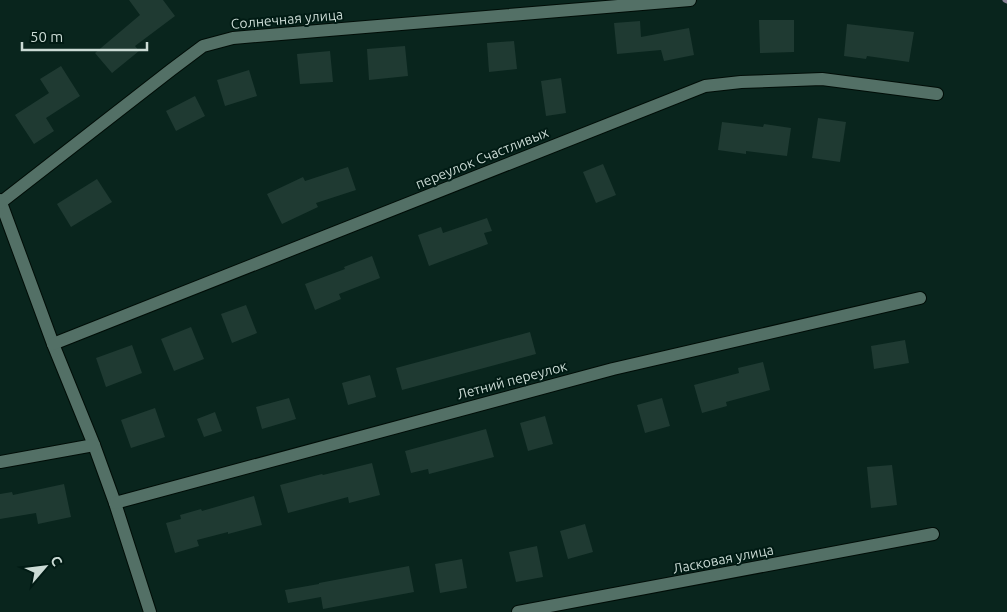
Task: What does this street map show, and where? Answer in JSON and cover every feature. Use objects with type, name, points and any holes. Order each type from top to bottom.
[{"type":"street","name":"Солнечная улица","points":[[0,202],[203,46],[233,38],[690,0]]},
{"type":"street","name":"переулок Счастливых","points":[[54,344],[705,86],[741,82],[822,79],[936,94]]},
{"type":"street","points":[[0,202],[94,445],[150,612]]},
{"type":"street","name":"Летний переулок","points":[[115,503],[613,368],[920,298]]},
{"type":"street","points":[[0,462],[94,445]]},
{"type":"street","name":"Ласковая улица","points":[[518,612],[933,534]]},
{"type":"building","points":[[129,0],[163,0],[175,16],[135,46],[139,51],[112,73],[95,53],[140,15]]},
{"type":"building","points":[[759,20],[794,20],[794,52],[760,53]]},
{"type":"building","points":[[640,21],[641,37],[689,28],[694,55],[664,61],[661,50],[617,54],[614,23]]},
{"type":"building","points":[[847,24],[914,32],[909,62],[867,56],[866,59],[844,56]]},
{"type":"building","points":[[514,41],[517,69],[489,72],[487,43]]},
{"type":"building","points":[[405,46],[408,76],[369,80],[367,49]]},
{"type":"building","points":[[330,51],[333,82],[300,84],[297,54]]},
{"type":"building","points":[[61,66],[80,96],[46,118],[54,131],[34,144],[15,115],[49,93],[40,79]]},
{"type":"building","points":[[249,70],[257,96],[225,106],[217,80]]},
{"type":"building","points":[[561,78],[566,113],[546,116],[541,81]]},
{"type":"building","points":[[195,96],[205,116],[176,131],[166,111]]},
{"type":"building","points":[[818,118],[846,122],[840,162],[812,158]]},
{"type":"building","points":[[722,122],[763,127],[764,124],[791,128],[787,156],[746,151],[746,154],[718,150]]},
{"type":"building","points":[[603,164],[616,195],[596,203],[583,172]]},
{"type":"building","points":[[348,167],[356,190],[316,203],[318,207],[282,224],[267,194],[303,177],[305,181]]},
{"type":"building","points":[[97,179],[112,202],[71,227],[57,204]]},
{"type":"building","points":[[487,218],[492,231],[484,233],[488,244],[429,266],[418,235],[441,227],[443,233]]},
{"type":"building","points":[[372,256],[380,278],[339,294],[341,299],[315,310],[305,284],[345,269],[344,267]]},
{"type":"building","points":[[246,305],[257,333],[232,343],[221,314]]},
{"type":"building","points":[[191,327],[204,359],[174,371],[161,339]]},
{"type":"building","points":[[530,332],[536,354],[402,390],[396,368]]},
{"type":"building","points":[[905,340],[909,363],[874,369],[871,346]]},
{"type":"building","points":[[132,345],[142,373],[106,387],[96,358]]},
{"type":"building","points":[[763,362],[770,390],[726,402],[727,406],[702,413],[694,385],[739,373],[738,368]]},
{"type":"building","points":[[370,375],[376,397],[348,405],[342,383]]},
{"type":"building","points":[[289,398],[296,419],[262,429],[256,407]]},
{"type":"building","points":[[662,398],[670,426],[645,433],[637,405]]},
{"type":"building","points":[[155,408],[165,437],[131,448],[121,420]]},
{"type":"building","points":[[215,412],[222,431],[204,437],[197,419]]},
{"type":"building","points":[[545,416],[553,444],[528,451],[520,423]]},
{"type":"building","points":[[486,429],[494,457],[429,474],[428,469],[411,473],[405,451]]},
{"type":"building","points":[[372,463],[380,495],[349,503],[348,497],[288,513],[280,485]]},
{"type":"building","points":[[892,465],[897,505],[871,508],[867,467]]},
{"type":"building","points":[[64,484],[71,517],[38,524],[36,513],[0,519],[0,494],[12,492],[13,495]]},
{"type":"building","points":[[254,496],[262,525],[197,540],[199,546],[175,553],[166,523],[181,519],[180,515],[201,509],[202,511]]},
{"type":"building","points":[[585,524],[593,552],[568,559],[560,531]]},
{"type":"building","points":[[537,546],[543,577],[516,582],[509,552]]},
{"type":"building","points":[[462,559],[467,588],[440,593],[435,564]]},
{"type":"building","points":[[409,566],[414,592],[323,609],[321,597],[288,603],[285,590]]}]
